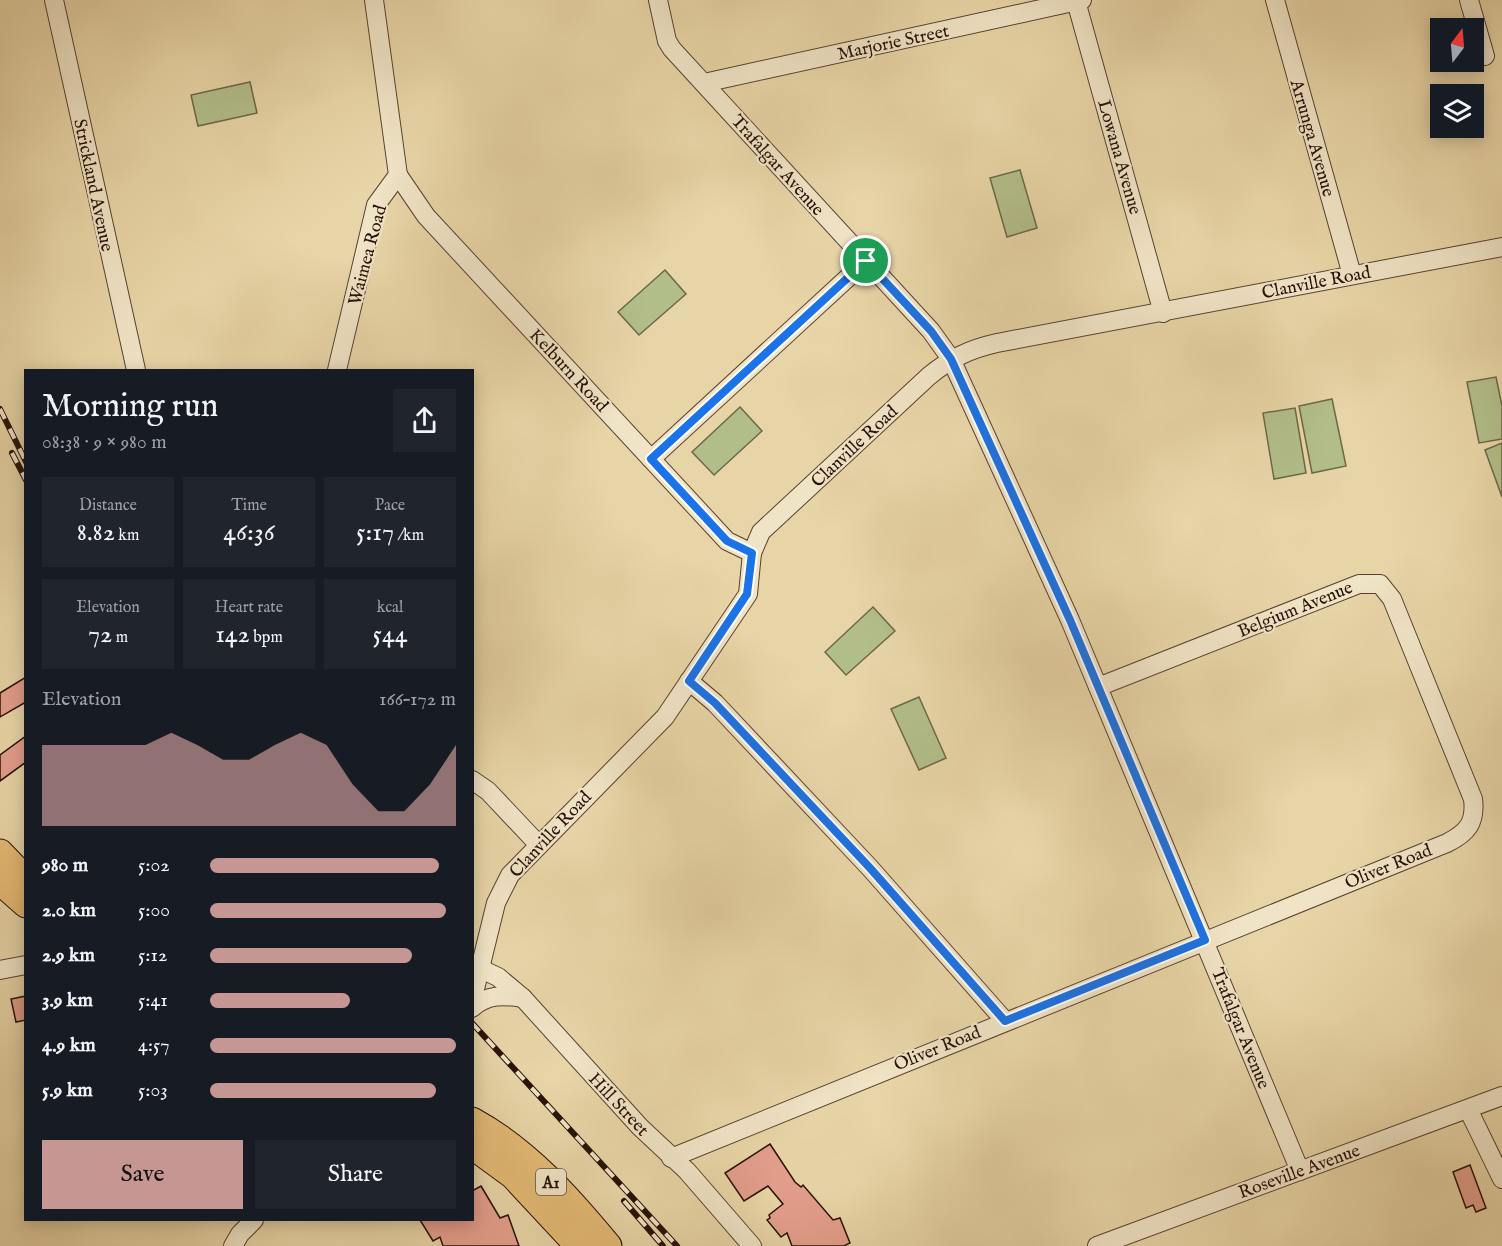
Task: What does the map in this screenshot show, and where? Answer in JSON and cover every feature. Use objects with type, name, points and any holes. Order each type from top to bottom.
[{"type":"highway","points":[[0,853],[24,878]]},
{"type":"highway","points":[[0,881],[24,902]]},
{"type":"highway","name":"A1","points":[[474,1121],[526,1159],[567,1198],[608,1246]]},
{"type":"highway","name":"A1","points":[[474,1146],[513,1175],[579,1246]]},
{"type":"street","name":"Strickland Avenue","points":[[54,0],[136,369]]},
{"type":"street","points":[[374,0],[398,175]]},
{"type":"street","name":"Trafalgar Avenue","points":[[658,0],[668,41],[931,331],[951,359],[1098,687],[1300,1171]]},
{"type":"street","name":"Arrunga Avenue","points":[[1275,0],[1352,275]]},
{"type":"street","points":[[1469,0],[1485,56]]},
{"type":"street","name":"Marjorie Street","points":[[704,83],[1079,1]]},
{"type":"street","name":"Lowana Avenue","points":[[1079,1],[1163,312]]},
{"type":"street","name":"Waimea Road","points":[[338,369],[376,205],[398,175]]},
{"type":"street","name":"Kelburn Road","points":[[398,175],[426,216],[727,541],[752,553]]},
{"type":"street","name":"Clanville Road","points":[[476,1000],[490,926],[502,888],[510,874],[665,717],[747,594],[752,553],[757,539],[766,527],[929,375],[965,351],[997,343],[1502,247]]},
{"type":"street","points":[[651,459],[866,261]]},
{"type":"street","name":"Belgium Avenue","points":[[1098,687],[1359,584],[1380,584],[1392,599],[1473,799],[1474,809],[1469,828]]},
{"type":"street","points":[[689,681],[715,703],[870,868],[1005,1021]]},
{"type":"street","points":[[474,781],[488,790],[538,844]]},
{"type":"street","name":"Oliver Road","points":[[671,1158],[1447,843],[1462,836],[1469,828]]},
{"type":"street","points":[[0,970],[24,965]]},
{"type":"street","name":"Hill Street","points":[[481,969],[498,977],[523,998],[640,1127],[687,1172],[752,1246]]},
{"type":"street","points":[[476,1000],[501,996],[523,998]]},
{"type":"street","name":"Roseville Avenue","points":[[1097,1246],[1502,1096]]},
{"type":"street","points":[[1468,1109],[1502,1179]]},
{"type":"street","points":[[233,1246],[240,1234],[253,1221]]},
{"type":"green space","points":[[250,82],[257,113],[198,126],[191,95]]},
{"type":"green space","points":[[1020,170],[1037,228],[1007,237],[990,178]]},
{"type":"green space","points":[[665,270],[686,294],[639,335],[618,312]]},
{"type":"green space","points":[[1496,377],[1502,406],[1502,439],[1479,443],[1467,382]]},
{"type":"green space","points":[[1332,399],[1346,466],[1312,473],[1299,406]]},
{"type":"green space","points":[[740,407],[762,431],[714,475],[692,452]]},
{"type":"green space","points":[[1295,408],[1306,473],[1274,479],[1263,413]]},
{"type":"green space","points":[[1502,443],[1502,497],[1485,450]]},
{"type":"green space","points":[[873,607],[895,631],[846,675],[825,652]]},
{"type":"green space","points":[[919,697],[946,758],[919,770],[891,709]]},
{"type":"building","points":[[24,678],[24,703],[0,717],[0,693]]},
{"type":"building","points":[[24,737],[24,763],[0,781],[0,755]]},
{"type":"building","points":[[24,996],[24,1020],[16,1022],[11,999]]},
{"type":"building","points":[[770,1144],[795,1182],[801,1187],[803,1185],[833,1220],[840,1218],[850,1243],[844,1246],[792,1246],[787,1233],[781,1237],[767,1220],[770,1218],[769,1215],[783,1204],[768,1186],[744,1201],[725,1173]]},
{"type":"building","points":[[1470,1165],[1486,1208],[1476,1212],[1473,1205],[1466,1208],[1453,1172]]},
{"type":"building","points":[[481,1186],[500,1218],[508,1215],[519,1246],[443,1246],[440,1237],[433,1241],[421,1221],[474,1221],[474,1190]]},
{"type":"railway","points":[[0,409],[24,458]]},
{"type":"railway","points":[[12,453],[24,476]]},
{"type":"railway","points":[[474,1025],[677,1246]]},
{"type":"railway","points":[[624,1201],[663,1246]]},
{"type":"route","points":[[866,261],[931,331],[951,359],[1070,620],[1205,940],[1005,1021],[870,868],[715,703],[689,681],[747,594],[750,586],[752,553],[727,541],[651,459],[866,261]]}]
